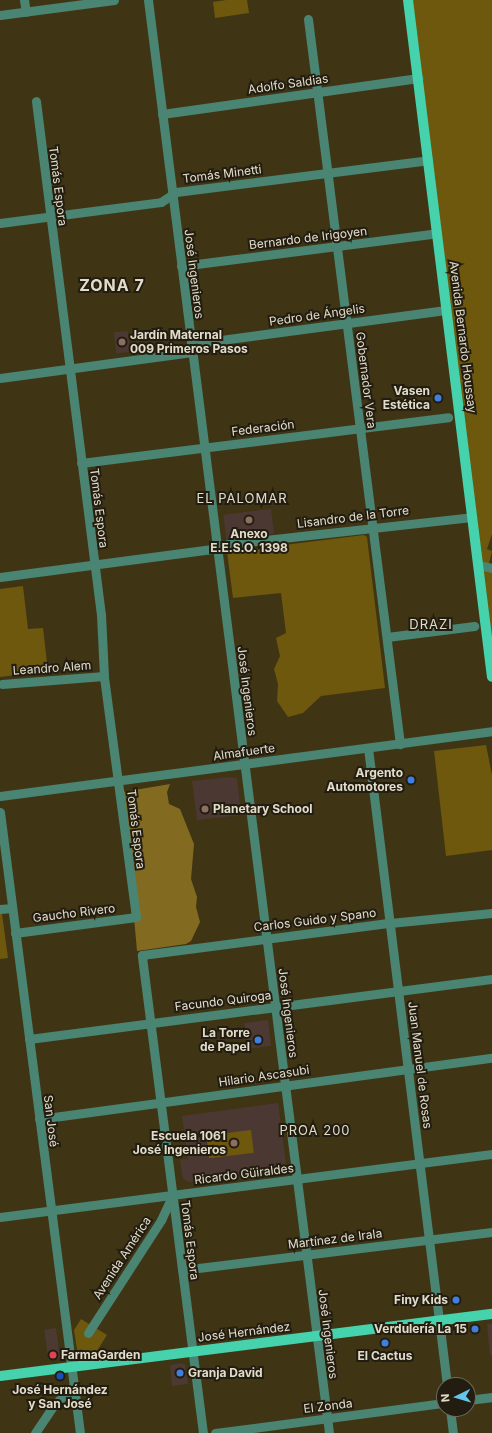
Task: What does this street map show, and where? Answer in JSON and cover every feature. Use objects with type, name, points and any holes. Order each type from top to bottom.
[{"type":"main road","name":"Avenida Bernardo Houssay","points":[[408,0],[492,678]]},
{"type":"main road","name":"José Hernández","points":[[0,1376],[492,1314]]},
{"type":"street","points":[[24,0],[26,12]]},
{"type":"street","points":[[0,16],[114,0]]},
{"type":"street","name":"José Ingenieros","points":[[148,0],[329,1433]]},
{"type":"street","name":"Gobernador Vera","points":[[308,19],[400,744]]},
{"type":"street","name":"Adolfo Saldias","points":[[162,114],[418,78]]},
{"type":"street","name":"Tomás Espora","points":[[36,101],[101,615],[104,676],[136,918]]},
{"type":"street","name":"Tomás Minetti","points":[[0,223],[162,202],[173,197],[176,192],[428,160]]},
{"type":"street","name":"Bernardo de Irigoyen","points":[[181,266],[437,233]]},
{"type":"street","name":"Pedro de Ángelis","points":[[0,378],[69,369],[192,348],[446,310]]},
{"type":"street","name":"Federación","points":[[81,463],[448,417]]},
{"type":"street","name":"Lisandro de la Torre","points":[[0,577],[217,548],[228,544],[373,526],[472,517]]},
{"type":"street","points":[[478,565],[492,568]]},
{"type":"street","points":[[387,637],[474,626]]},
{"type":"street","name":"Leandro Alem","points":[[2,684],[104,676]]},
{"type":"street","name":"Almafuerte","points":[[0,796],[492,731]]},
{"type":"street","name":"Juan Manuel de Rosas","points":[[368,748],[446,1377]]},
{"type":"street","name":"San José","points":[[0,812],[80,1433]]},
{"type":"street","points":[[0,909],[12,908]]},
{"type":"street","name":"Carlos Guido y Spano","points":[[142,955],[390,923],[492,913]]},
{"type":"street","name":"Gaucho Rivero","points":[[15,933],[136,918]]},
{"type":"street","name":"Tomás Espora","points":[[142,955],[203,1433]]},
{"type":"street","name":"Facundo Quiroga","points":[[29,1039],[492,979]]},
{"type":"street","name":"Hilario Ascasubi","points":[[39,1119],[492,1058]]},
{"type":"street","name":"Ricardo Güiraldes","points":[[0,1217],[492,1154]]},
{"type":"street","name":"Avenida América","points":[[88,1333],[161,1220],[172,1195]]},
{"type":"street","name":"Martínez de Irala","points":[[182,1270],[492,1232]]},
{"type":"street","points":[[35,1433],[53,1406],[74,1386]]},
{"type":"street","points":[[476,1399],[492,1397]]},
{"type":"street","name":"El Zonda","points":[[215,1433],[436,1404]]},
{"type":"street","points":[[451,1417],[453,1433]]},
{"type":"shaded area","points":[[226,0],[247,0],[249,13],[215,18],[213,2]]},
{"type":"shaded area","points":[[408,0],[492,0],[492,534],[487,549],[492,551],[489,564],[481,562]]},
{"type":"shaded area","name":"Jardín Maternal 009 Primeros Pasos","points":[[128,331],[130,352],[116,353],[114,332]]},
{"type":"shaded area","points":[[271,509],[274,534],[226,540],[223,515]]},
{"type":"shaded area","points":[[364,535],[367,537],[385,688],[321,696],[303,713],[288,717],[277,701],[278,684],[274,669],[280,656],[276,638],[286,633],[281,593],[233,598],[227,552]]},
{"type":"shaded area","points":[[482,570],[492,572],[492,646]]},
{"type":"shaded area","points":[[23,586],[28,629],[43,628],[48,671],[0,677],[0,589]]},
{"type":"shaded area","points":[[486,745],[492,775],[492,850],[446,856],[434,751]]},
{"type":"shaded area","name":"Planetary School","points":[[229,777],[237,778],[241,815],[197,820],[192,781]]},
{"type":"shaded area","points":[[170,784],[167,792],[169,804],[180,809],[194,844],[191,879],[197,897],[196,907],[200,922],[191,941],[186,944],[137,951],[123,792]]},
{"type":"shaded area","points":[[0,914],[2,914],[8,958],[0,959]]},
{"type":"shaded area","points":[[268,1020],[271,1046],[247,1049],[244,1023]]},
{"type":"shaded area","name":"Escuela 1061 José Ingenieros","points":[[278,1103],[286,1164],[280,1165],[281,1170],[188,1182],[183,1178],[180,1160],[188,1159],[182,1116]]},
{"type":"shaded area","points":[[251,1130],[254,1153],[209,1158],[206,1135]]},
{"type":"shaded area","points":[[81,1319],[107,1335],[95,1354],[78,1356],[74,1330]]},
{"type":"shaded area","points":[[487,1324],[492,1324],[492,1355],[490,1355]]},
{"type":"shaded area","points":[[56,1328],[60,1358],[48,1359],[44,1330]]},
{"type":"shaded area","points":[[182,1363],[185,1365],[188,1384],[172,1386],[170,1365]]},
{"type":"place","name":"Jardín Maternal 009 Primeros Pasos","points":[[122,342]]},
{"type":"place","name":"Vasen Estética","points":[[438,398]]},
{"type":"place","name":"Anexo E.E.S.O. 1398","points":[[249,520]]},
{"type":"place","name":"Argento Automotores","points":[[411,780]]},
{"type":"place","name":"Planetary School","points":[[205,809]]},
{"type":"place","name":"La Torre de Papel","points":[[258,1040]]},
{"type":"place","name":"Escuela 1061 José Ingenieros","points":[[234,1143]]},
{"type":"place","name":"Finy Kids","points":[[456,1300]]},
{"type":"place","name":"Verdulería La 15","points":[[475,1329]]},
{"type":"place","name":"El Cactus","points":[[385,1343]]},
{"type":"place","name":"FarmaGarden","points":[[53,1355]]},
{"type":"place","name":"Granja David","points":[[180,1373]]},
{"type":"place","name":"José Hernández y San José","points":[[60,1376]]},
{"type":"district","name":"ZONA 7","points":[[112,285]]},
{"type":"district","name":"EL PALOMAR","points":[[242,498]]},
{"type":"district","name":"DRAZI","points":[[431,624]]},
{"type":"district","name":"PROA 200","points":[[315,1130]]}]
